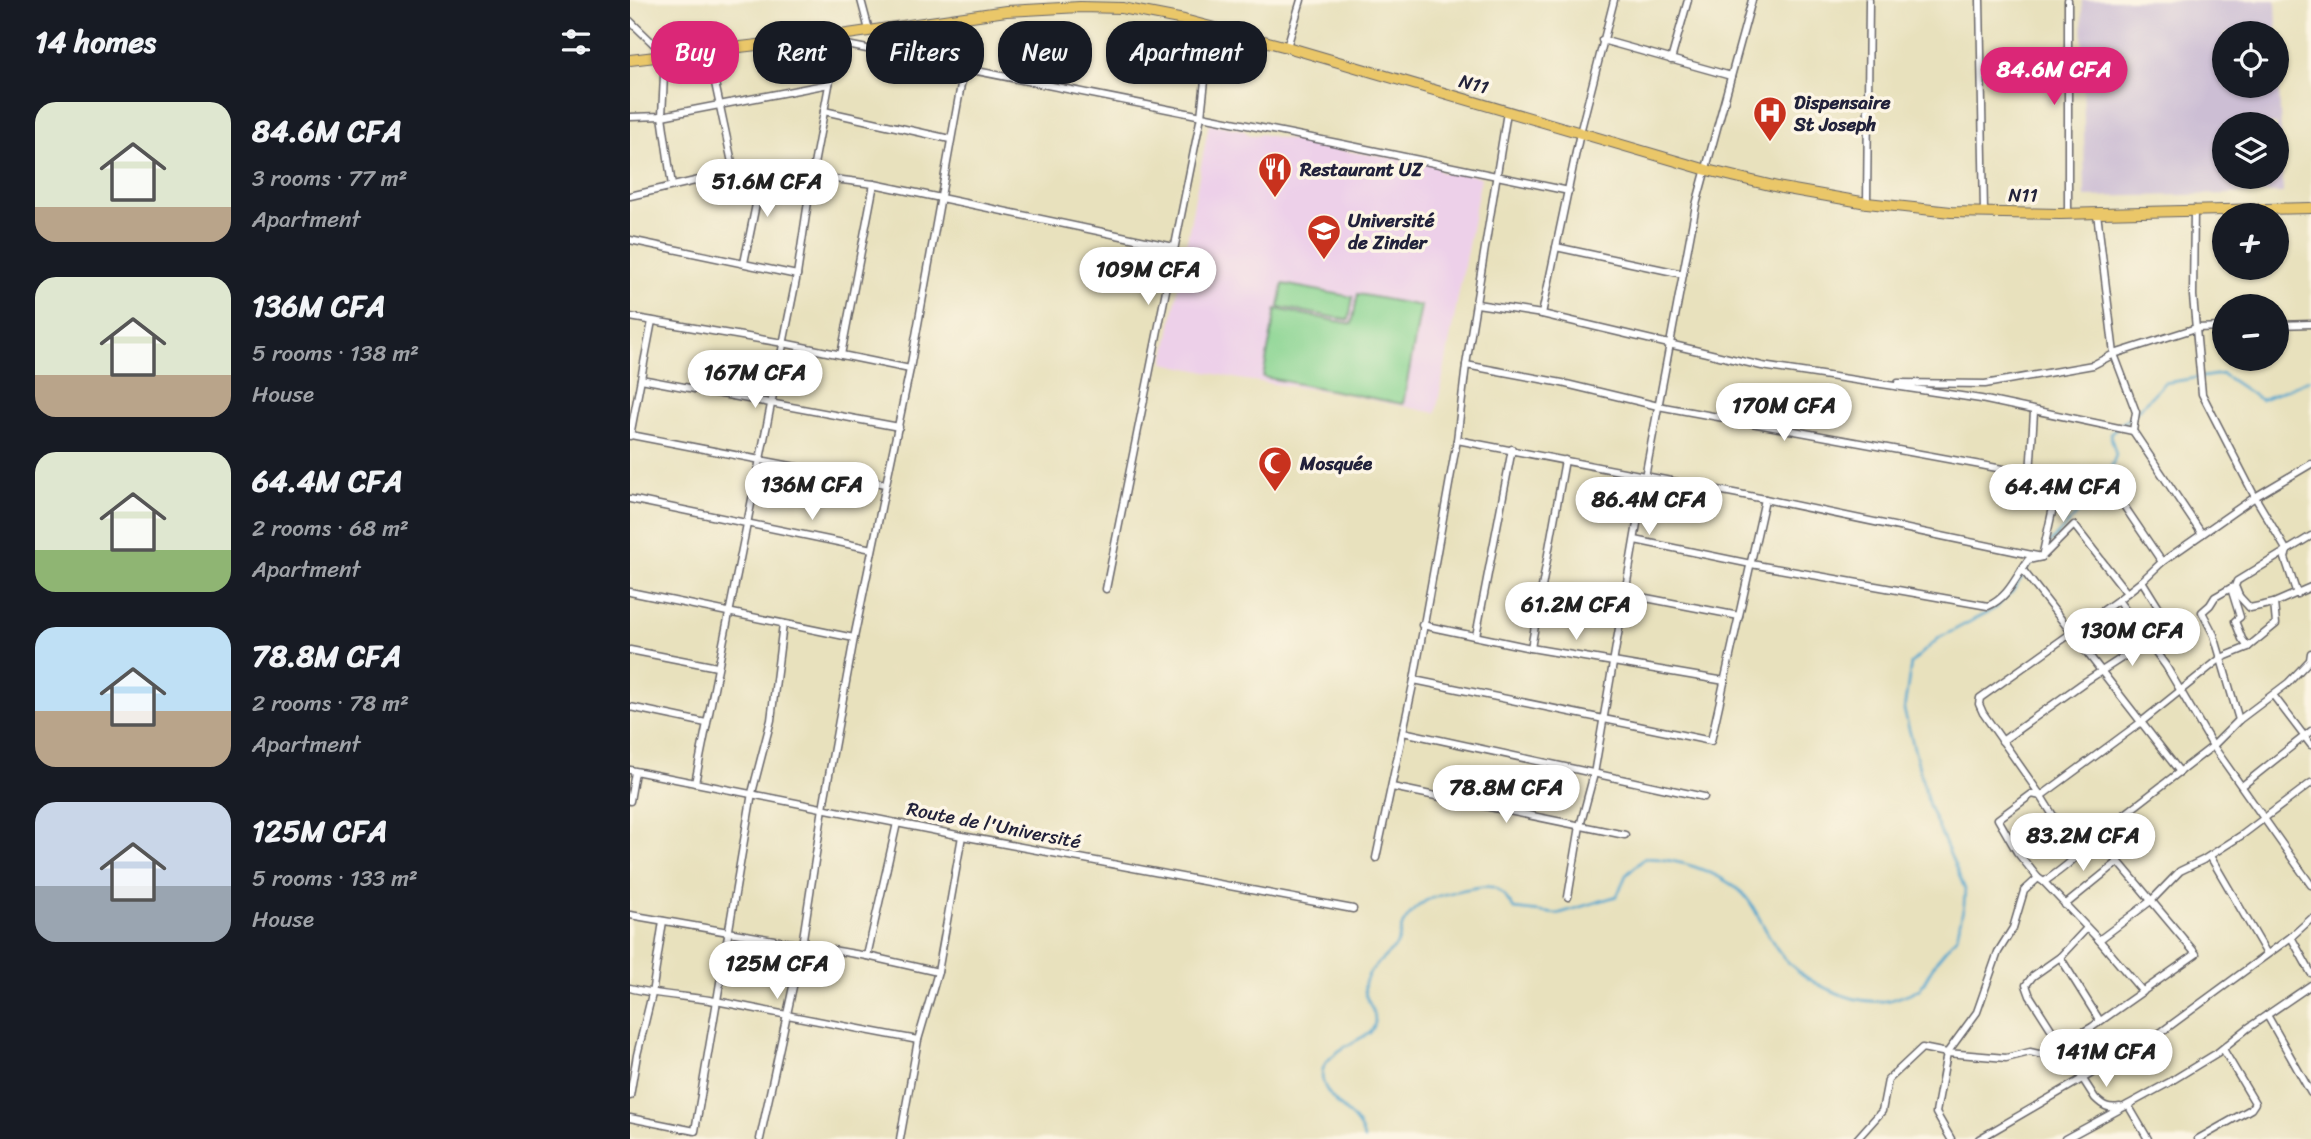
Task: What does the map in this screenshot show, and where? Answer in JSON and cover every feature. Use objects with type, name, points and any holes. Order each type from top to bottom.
[{"type":"main road","name":"N11","points":[[934,21],[1062,4],[1122,8],[1187,21]]},
{"type":"main road","name":"N11","points":[[1267,42],[1707,170],[1782,188],[1867,203],[1913,209],[2068,213],[2311,208]]},
{"type":"main road","name":"N11","points":[[630,60],[651,57]]},
{"type":"street","points":[[861,0],[867,21]]},
{"type":"street","points":[[1287,47],[1301,0]]},
{"type":"street","points":[[1542,314],[1580,134],[1614,0]]},
{"type":"street","points":[[1671,61],[1688,0]]},
{"type":"street","points":[[1568,897],[1580,827],[1594,774],[1645,477],[1696,205],[1752,0]]},
{"type":"street","points":[[1867,203],[1869,0]]},
{"type":"street","points":[[1980,0],[1984,212]]},
{"type":"street","points":[[2068,0],[2068,213]]},
{"type":"street","points":[[630,21],[651,41]]},
{"type":"street","points":[[1602,40],[1731,76]]},
{"type":"street","points":[[984,72],[1569,191]]},
{"type":"street","points":[[664,84],[662,116],[672,186]]},
{"type":"street","points":[[716,84],[734,172]]},
{"type":"street","points":[[630,117],[662,116],[829,84],[797,275],[695,783]]},
{"type":"street","points":[[760,1139],[802,945],[823,808],[854,638],[899,427],[961,84]]},
{"type":"street","points":[[1106,589],[1201,116],[1205,84]]},
{"type":"street","points":[[824,111],[950,139]]},
{"type":"street","points":[[1376,858],[1414,680],[1457,440],[1466,365],[1507,112]]},
{"type":"street","points":[[630,196],[734,172],[763,170],[874,184],[1174,247]]},
{"type":"street","points":[[744,263],[763,170]]},
{"type":"street","points":[[841,355],[874,184]]},
{"type":"street","points":[[2193,209],[2193,296],[2202,394],[2255,497],[2287,551],[2285,558],[2297,594]]},
{"type":"street","points":[[2097,213],[2114,354],[2136,412],[2133,431],[2202,534]]},
{"type":"street","points":[[630,240],[797,275]]},
{"type":"street","points":[[1556,247],[1683,274]]},
{"type":"street","points":[[1477,304],[1542,314],[1788,371],[1981,399],[2133,431]]},
{"type":"street","points":[[630,317],[783,343],[910,369]]},
{"type":"street","points":[[652,321],[630,436],[885,484]]},
{"type":"street","points":[[2289,325],[2311,324]]},
{"type":"street","points":[[1877,383],[1985,384],[2093,365],[2114,354],[2196,328],[2212,327]]},
{"type":"street","points":[[1466,365],[1562,383],[1658,406],[2030,474],[2058,485],[2104,486],[2114,491],[2162,562]]},
{"type":"street","points":[[641,379],[899,427]]},
{"type":"street","points":[[630,391],[639,393]]},
{"type":"street","points":[[2030,474],[2034,412]]},
{"type":"street","points":[[1457,440],[1765,499],[2042,557]]},
{"type":"street","points":[[1476,636],[1512,449]]},
{"type":"street","points":[[1531,648],[1566,460]]},
{"type":"street","points":[[2078,856],[2041,796],[1983,713],[1979,704],[1980,698],[2118,600],[2162,562],[2255,497],[2311,464]]},
{"type":"street","points":[[2042,557],[2058,485]]},
{"type":"street","points":[[630,499],[872,549]]},
{"type":"street","points":[[1414,680],[1712,741],[1765,499]]},
{"type":"street","points":[[1635,540],[1988,607],[2010,589],[2028,560],[2042,557],[2074,525],[2127,593]]},
{"type":"street","points":[[2239,596],[2235,586],[2237,580],[2311,536]]},
{"type":"street","points":[[2022,569],[2180,772]]},
{"type":"street","points":[[2142,581],[2170,626]]},
{"type":"street","points":[[2231,588],[2250,608],[2274,603],[2311,587]]},
{"type":"street","points":[[2231,588],[2240,617],[2235,621],[2248,647]]},
{"type":"street","points":[[2231,588],[2215,597],[2202,612],[2214,635],[2239,720]]},
{"type":"street","points":[[630,592],[854,638]]},
{"type":"street","points":[[1646,598],[1739,616]]},
{"type":"street","points":[[2118,600],[2148,641],[2213,746],[2311,885]]},
{"type":"street","points":[[2143,992],[2013,847],[1998,819],[2032,794],[2041,796],[2140,723],[2221,658],[2248,647],[2276,624],[2274,603]]},
{"type":"street","points":[[630,1118],[695,1131],[751,793],[771,720],[783,624]]},
{"type":"street","points":[[1422,625],[1531,648],[1725,681]]},
{"type":"street","points":[[2002,741],[2148,641]]},
{"type":"street","points":[[630,650],[717,667]]},
{"type":"street","points":[[1951,1139],[1936,1113],[1947,1053],[1977,1012],[1998,952],[2013,928],[2024,891],[2078,856],[2089,842],[2213,746],[2239,720],[2273,695],[2311,661],[2311,653]]},
{"type":"street","points":[[2273,695],[2311,745]]},
{"type":"street","points":[[630,707],[706,723]]},
{"type":"street","points":[[2242,786],[2311,731]]},
{"type":"street","points":[[1403,732],[1704,797]]},
{"type":"street","points":[[630,801],[633,771]]},
{"type":"street","name":"Route de l'Université","points":[[633,771],[1353,909]]},
{"type":"street","points":[[2099,940],[2152,900],[2180,871],[2210,856],[2311,783]]},
{"type":"street","points":[[1392,787],[1625,835]]},
{"type":"street","points":[[867,956],[897,823]]},
{"type":"street","points":[[900,1139],[918,1040],[938,972],[962,836]]},
{"type":"street","points":[[1857,1139],[1882,1111],[1888,1080],[1922,1048],[2006,1058],[2030,1052],[2043,1055],[2100,1021],[2196,954],[2097,836]]},
{"type":"street","points":[[2210,856],[2267,954]]},
{"type":"street","points":[[2065,905],[2118,862]]},
{"type":"street","points":[[630,915],[867,956],[938,972]]},
{"type":"street","points":[[1979,1139],[2156,1036],[2291,937],[2311,919]]},
{"type":"street","points":[[630,1096],[633,1054],[652,994],[663,921]]},
{"type":"street","points":[[2087,928],[2060,957],[2033,976],[2026,985],[2081,1080],[2103,1105],[2111,1108],[2128,1105]]},
{"type":"street","points":[[2291,937],[2311,973]]},
{"type":"street","points":[[2060,957],[2100,1021]]},
{"type":"street","points":[[2065,1139],[2223,1049],[2311,985]]},
{"type":"street","points":[[630,988],[652,994],[718,1001],[787,1017],[918,1040]]},
{"type":"street","points":[[2267,1015],[2311,1092]]},
{"type":"street","points":[[2199,1139],[2251,1109],[2255,1103],[2223,1049]]},
{"type":"street","points":[[2128,1105],[2148,1139]]},
{"type":"shaded area","points":[[2082,0],[2276,0],[2277,21],[2212,21],[2212,98],[2280,98],[2280,112],[2212,112],[2212,189],[2283,189],[2283,193],[2085,197]]},
{"type":"shaded area","name":"Université de Zinder","points":[[1209,123],[1243,130],[1251,136],[1261,134],[1352,152],[1419,160],[1432,163],[1445,173],[1449,170],[1481,177],[1436,413],[1332,392],[1239,379],[1164,363]]},
{"type":"green space","points":[[1283,284],[1353,297],[1349,320],[1279,307]]},
{"type":"green space","points":[[1358,294],[1421,306],[1403,404],[1263,377],[1276,309],[1352,324]]},
{"type":"waterway","points":[[2046,547],[2104,486],[2116,455],[2110,433],[2136,412],[2164,383],[2222,374],[2261,400],[2311,379]]},
{"type":"waterway","points":[[1364,1139],[1356,1122],[1329,1094],[1322,1072],[1334,1055],[1370,1033],[1374,1026],[1374,1014],[1366,996],[1365,983],[1374,968],[1396,946],[1405,921],[1421,904],[1446,894],[1478,887],[1492,887],[1502,893],[1514,909],[1557,914],[1617,896],[1626,875],[1645,858],[1670,861],[1719,877],[1740,891],[1751,904],[1781,954],[1814,982],[1842,995],[1871,1001],[1898,998],[1920,989],[1937,960],[1957,936],[1965,889],[1929,806],[1904,710],[1911,663],[1939,638],[1994,609],[2012,592],[2032,562]]},
{"type":"place","name":"Dispensaire St Joseph","points":[[1770,143]]},
{"type":"place","name":"Restaurant UZ","points":[[1275,199]]},
{"type":"place","name":"Université de Zinder","points":[[1324,261]]},
{"type":"place","name":"Mosquée","points":[[1275,493]]}]
